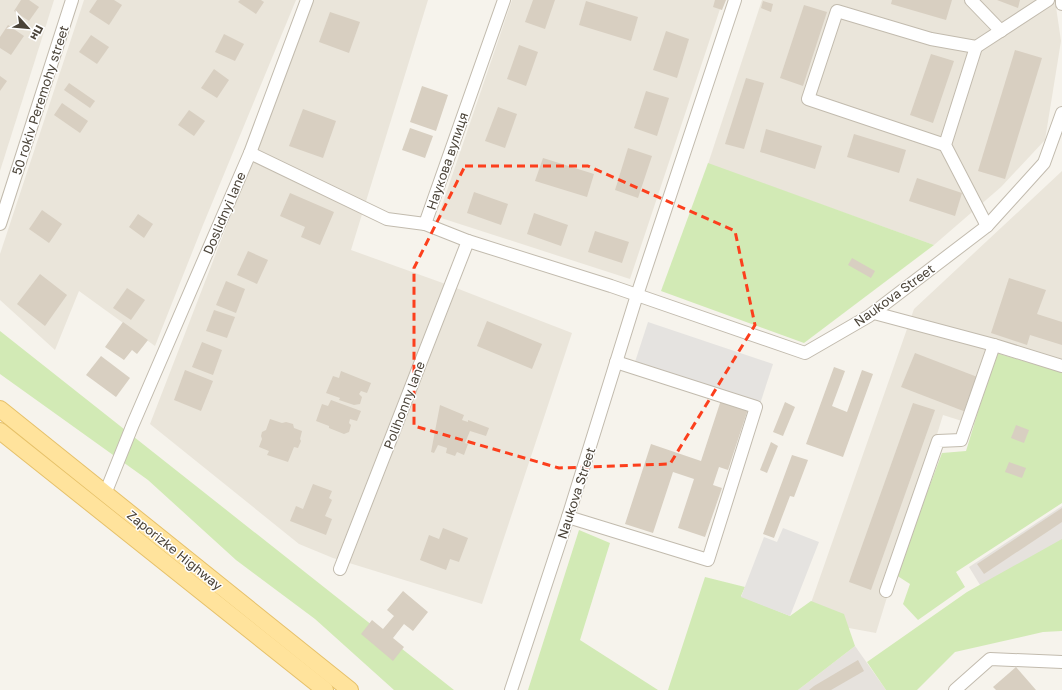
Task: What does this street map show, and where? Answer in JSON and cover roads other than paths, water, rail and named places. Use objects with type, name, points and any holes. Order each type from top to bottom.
[{"type":"main road","name":"Zaporizke Highway","points":[[0,410],[350,690]]},
{"type":"main road","name":"Zaporizke Highway","points":[[0,431],[325,690]]},
{"type":"street","name":"50 rokiv Peremohy street","points":[[0,224],[72,0]]},
{"type":"street","name":"Doslidnyi lane","points":[[105,494],[133,424],[250,153],[307,0]]},
{"type":"street","name":"Наукова вулиця","points":[[504,0],[425,224],[468,241],[637,295]]},
{"type":"street","name":"Naukova Street","points":[[511,690],[568,518],[637,295],[735,0]]},
{"type":"street","points":[[971,0],[1001,31]]},
{"type":"street","points":[[944,145],[976,47],[1048,0]]},
{"type":"street","points":[[976,47],[931,39],[837,11],[808,99],[944,145],[987,226]]},
{"type":"street","name":"Naukova Street","points":[[637,295],[805,353],[874,313],[987,226],[1044,163],[1062,113]]},
{"type":"street","points":[[250,153],[387,219],[425,224]]},
{"type":"street","name":"Polihonny lane","points":[[340,570],[468,241]]},
{"type":"street","points":[[874,313],[994,345],[1062,366]]},
{"type":"street","points":[[886,591],[938,441],[961,440],[994,345]]},
{"type":"street","points":[[568,518],[708,560],[756,407],[616,362]]},
{"type":"street","points":[[955,690],[990,659],[1062,662]]}]
